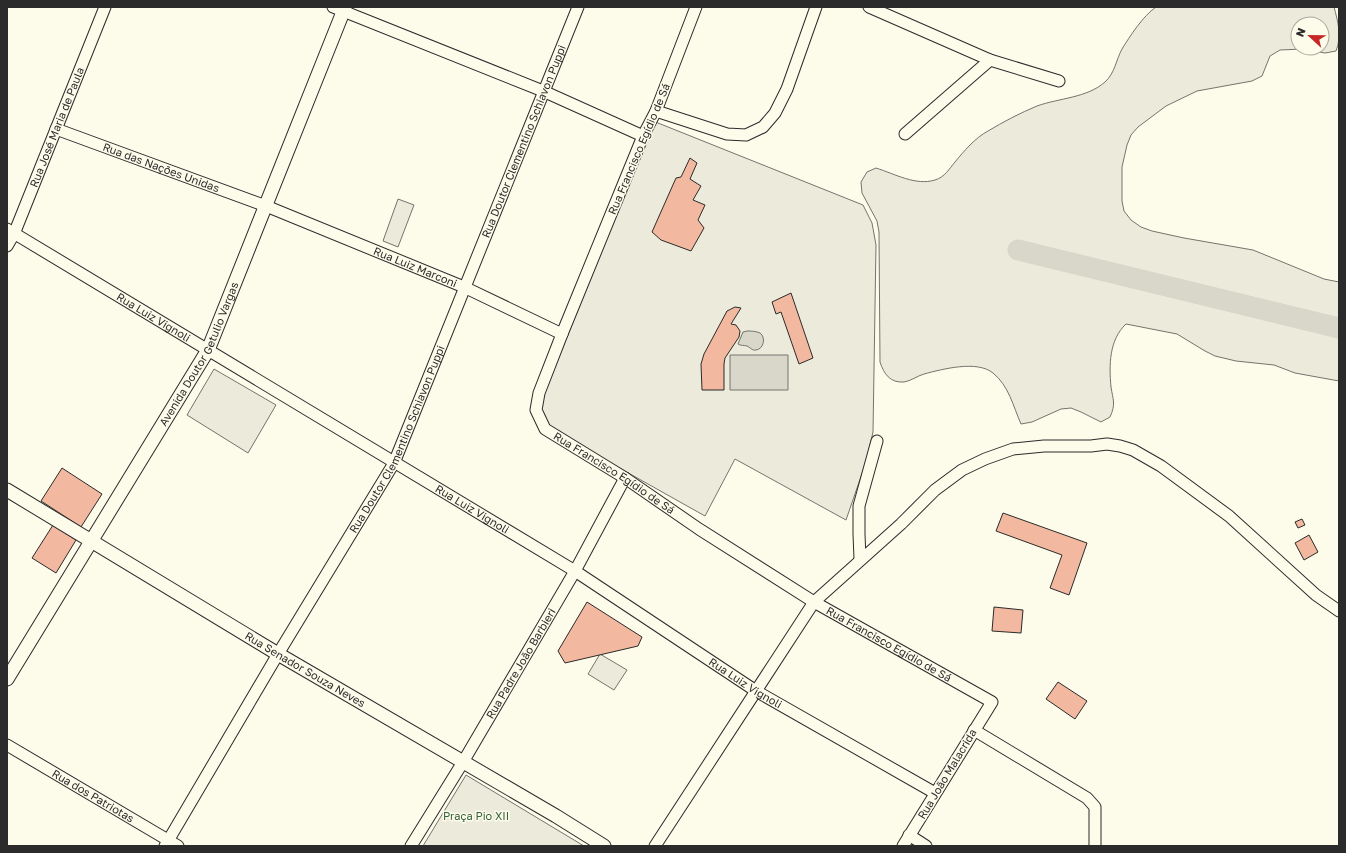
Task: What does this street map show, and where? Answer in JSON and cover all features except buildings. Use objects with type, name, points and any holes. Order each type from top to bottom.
[{"type":"street","name":"Rua José Maria de Paula","points":[[7,246],[11,231],[56,129],[105,7]]},
{"type":"street","name":"Rua Doutor Clementino Schiavon Puppi","points":[[167,843],[278,654],[394,462],[578,7]]},
{"type":"street","name":"Rua Francisco Egídio de Sá","points":[[696,7],[656,111],[643,136],[562,334],[539,393],[536,410],[545,429],[625,478],[699,529],[814,602],[992,702]]},
{"type":"street","points":[[656,111],[727,134],[746,135],[763,127],[775,113],[787,89],[816,7]]},
{"type":"street","points":[[869,7],[990,60],[1059,81]]},
{"type":"street","points":[[341,8],[543,91],[643,136]]},
{"type":"street","name":"Avenida Doutor Getulio Vargas","points":[[7,679],[208,350],[266,206],[341,8]]},
{"type":"street","points":[[905,134],[990,60]]},
{"type":"street","name":"Rua das Nações Unidas","points":[[56,129],[266,206]]},
{"type":"street","name":"Rua Luiz Marconi","points":[[266,206],[464,287],[562,334]]},
{"type":"street","name":"Rua Luiz Vignoli","points":[[11,231],[575,571],[756,691],[935,793]]},
{"type":"street","points":[[860,559],[859,506],[877,441]]},
{"type":"street","points":[[655,846],[814,602],[860,559],[901,524],[935,490],[962,470],[985,459],[1013,450],[1044,446],[1091,446],[1107,444],[1133,450],[1161,466],[1230,516],[1316,595],[1339,612]]},
{"type":"street","name":"Rua Padre João Barbieri","points":[[411,846],[463,762],[575,571],[625,478]]},
{"type":"street","name":"Rua Senador Souza Neves","points":[[7,490],[278,654],[604,846]]},
{"type":"street","name":"Rua João Malacrida","points":[[903,846],[992,702]]},
{"type":"street","points":[[974,730],[1087,798],[1095,807],[1095,846]]},
{"type":"street","name":"Rua dos Patriotas","points":[[7,745],[167,843],[178,846]]},
{"type":"street","points":[[909,835],[926,846]]},
{"type":"green space","points":[[1156,7],[1334,7],[1339,34],[1336,51],[1330,52],[1330,16],[1290,16],[1290,50],[1280,50],[1270,56],[1262,76],[1252,81],[1197,91],[1166,106],[1138,127],[1131,135],[1127,145],[1122,167],[1122,201],[1124,211],[1131,220],[1141,227],[1184,238],[1253,250],[1324,279],[1339,282],[1339,381],[1295,373],[1274,365],[1236,361],[1215,356],[1177,334],[1126,324],[1120,330],[1111,353],[1110,370],[1114,402],[1113,409],[1110,417],[1101,422],[1071,408],[1061,409],[1032,422],[1021,424],[1003,384],[993,373],[978,367],[969,366],[941,370],[924,374],[904,382],[895,381],[888,377],[880,362],[879,232],[877,221],[862,193],[861,182],[867,172],[876,168],[920,182],[935,180],[942,177],[974,141],[983,134],[1037,106],[1081,95],[1105,82],[1111,75],[1122,49],[1142,21]]},
{"type":"green space","points":[[653,121],[863,205],[872,223],[876,245],[873,432],[866,462],[846,520],[735,459],[705,516],[550,429],[541,409],[544,391]]},
{"type":"green space","points":[[600,654],[627,670],[614,690],[588,674]]},
{"type":"green space","name":"Praça Pio XII","points":[[466,775],[584,846],[423,846]]},
{"type":"shaded area","points":[[398,199],[414,205],[398,247],[383,241]]},
{"type":"shaded area","points":[[743,332],[757,332],[762,335],[763,343],[759,349],[753,350],[747,346],[738,344]]},
{"type":"shaded area","points":[[730,355],[788,355],[788,390],[730,390]]},
{"type":"shaded area","points":[[214,369],[276,405],[248,453],[187,415]]},
{"type":"waterway","points":[[1018,250],[1339,328]]}]
